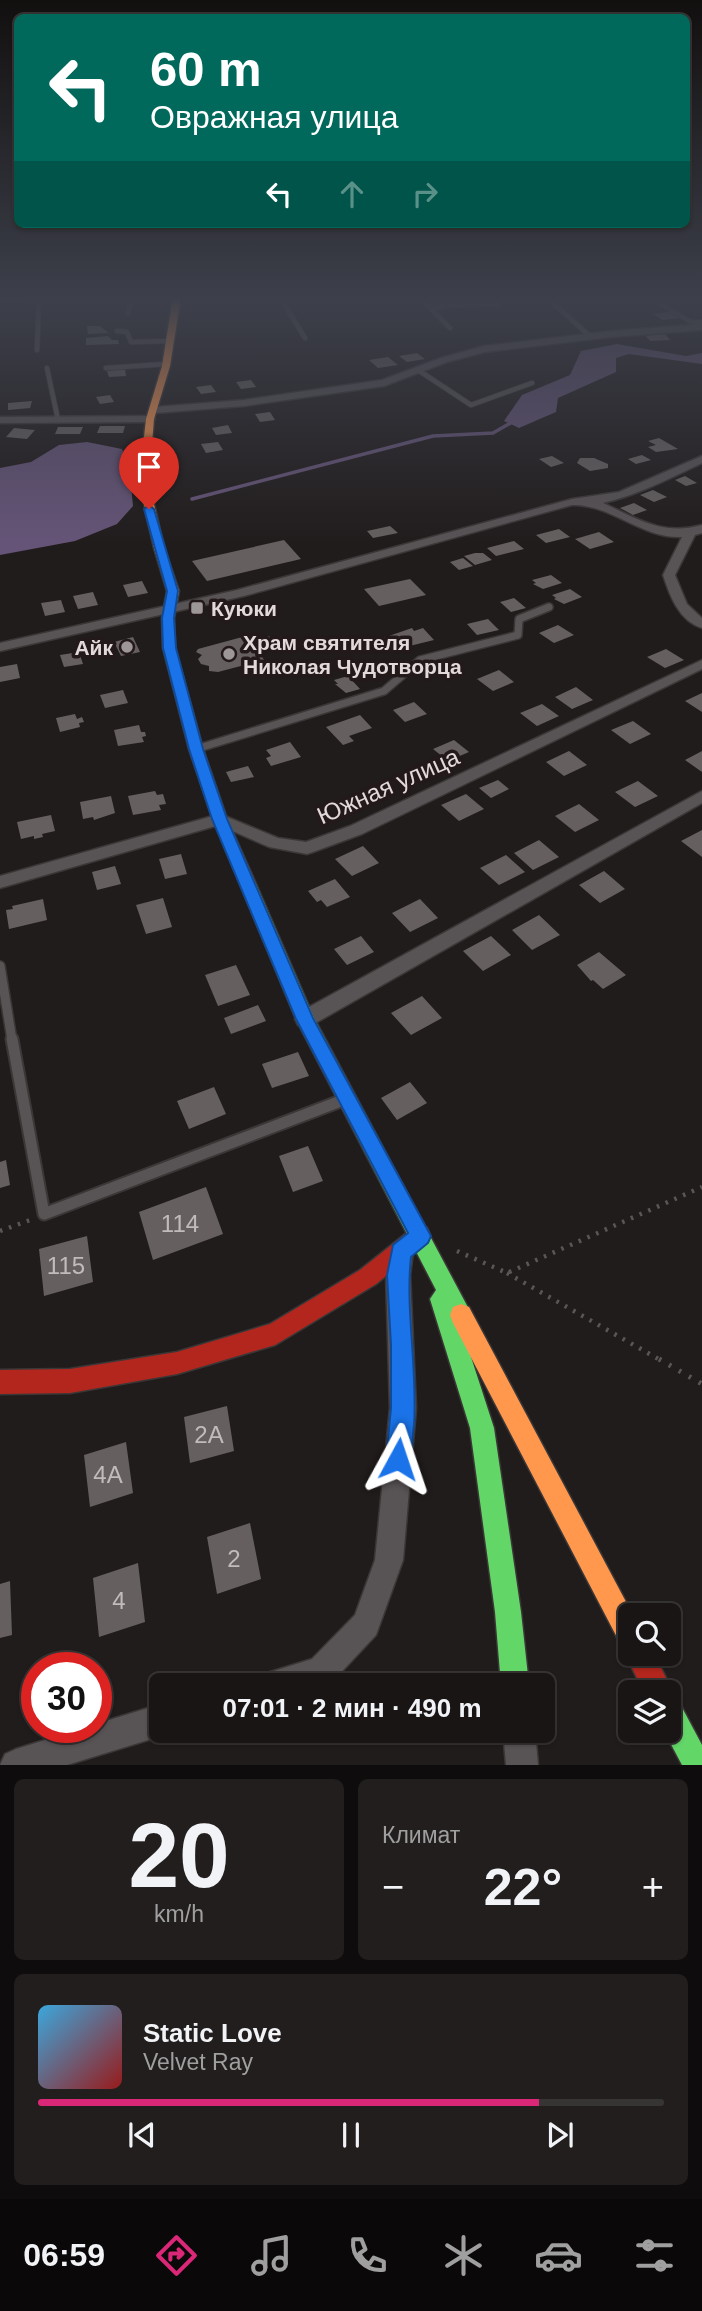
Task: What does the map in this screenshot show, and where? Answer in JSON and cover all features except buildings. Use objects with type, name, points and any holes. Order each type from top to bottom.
[{"type":"street","points":[[162,379],[144,455],[144,482],[159,548],[173,591],[169,613],[169,648],[196,749],[220,819],[305,1019],[347,1099],[410,1244],[482,1428],[514,1673]]},
{"type":"street","points":[[0,420],[58,420],[152,414],[384,383],[394,379]]},
{"type":"street","points":[[0,647],[169,613],[572,502],[595,503],[643,486],[702,459]]},
{"type":"street","points":[[595,503],[652,529],[689,536]]},
{"type":"street","points":[[702,529],[689,536],[669,575],[676,596],[689,618],[702,624]]},
{"type":"street","name":"Южная улица","points":[[220,819],[275,843],[307,848],[356,830],[702,664]]},
{"type":"street","points":[[305,1019],[702,796]]},
{"type":"street","points":[[0,882],[220,819]]},
{"type":"street","points":[[0,1382],[70,1381],[177,1363],[275,1334],[368,1277],[410,1244]]},
{"type":"street","points":[[410,1244],[618,1615]]},
{"type":"street","points":[[314,1673],[321,1671],[366,1625],[389,1560],[403,1408],[403,1345],[398,1275],[410,1244]]},
{"type":"street","points":[[16,1765],[149,1724]]},
{"type":"street","points":[[681,1735],[697,1765]]},
{"type":"street","points":[[520,1743],[522,1765]]},
{"type":"lane","points":[[49,379],[58,420]]},
{"type":"lane","points":[[432,379],[471,405],[532,383]]},
{"type":"lane","points":[[196,749],[384,691],[420,660],[518,635],[519,619],[549,607]]},
{"type":"lane","points":[[0,966],[23,1108],[44,1214],[347,1099]]},
{"type":"path","points":[[507,1273],[702,1187]]},
{"type":"path","points":[[0,1231],[44,1214]]},
{"type":"path","points":[[410,1244],[507,1273],[702,1384]]},
{"type":"shaded area","points":[[560,379],[600,379],[558,398],[556,412],[519,428],[504,421],[522,395]]},
{"type":"shaded area","points":[[87,442],[122,449],[129,466],[133,506],[117,524],[75,541],[0,555],[0,468],[31,462],[59,445]]},
{"type":"waterway","points":[[192,499],[433,436],[493,433],[514,421]]},
{"type":"traffic: fast","points":[[248,884],[305,1019],[461,1315]]},
{"type":"traffic: fast","points":[[441,1299],[482,1428],[514,1673]]},
{"type":"traffic: fast","points":[[681,1735],[697,1765]]},
{"type":"traffic: slow","points":[[162,379],[150,419],[144,482],[159,548],[173,591],[168,618],[169,648],[196,749],[220,819],[248,884]]},
{"type":"traffic: slow","points":[[461,1315],[618,1613]]},
{"type":"traffic: jam","points":[[0,1382],[70,1381],[177,1363],[275,1334],[368,1277],[420,1235]]},
{"type":"traffic: jam","points":[[645,1666],[653,1680]]},
{"type":"place","name":"Куюки","points":[[197,608]]},
{"type":"place","name":"Айк","points":[[127,647]]},
{"type":"place","name":"Храм святителя Николая Чудотворца","points":[[229,654]]},
{"type":"route","points":[[149,509],[173,591],[168,618],[169,648],[196,749],[220,819],[305,1019],[420,1236],[401,1252],[398,1275],[403,1345],[403,1408],[398,1459]]}]
